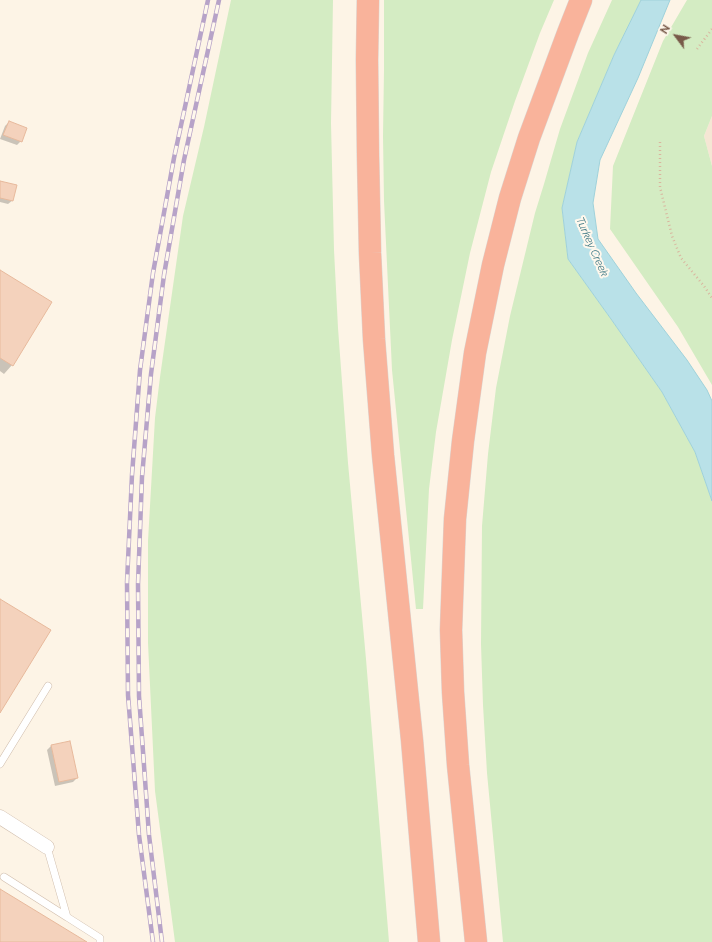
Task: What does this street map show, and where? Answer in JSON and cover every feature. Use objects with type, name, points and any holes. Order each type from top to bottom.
[{"type":"highway","points":[[368,0],[368,155],[374,339],[383,454],[411,733],[427,937]]},
{"type":"highway","points":[[568,33],[576,0]]},
{"type":"highway","points":[[476,942],[452,692],[451,630],[455,519],[462,449],[475,353],[493,265],[508,206],[528,138],[581,0]]},
{"type":"street","points":[[0,817],[47,846]]},
{"type":"lane","points":[[0,764],[48,686]]},
{"type":"lane","points":[[47,846],[67,917]]},
{"type":"lane","points":[[4,877],[100,938],[100,942]]},
{"type":"path","points":[[697,49],[712,29]]},
{"type":"path","points":[[660,142],[660,187],[672,236],[681,258],[712,298]]},
{"type":"shaded area","points":[[712,116],[712,166],[704,136]]},
{"type":"green space","points":[[231,0],[333,0],[331,123],[334,250],[338,328],[348,463],[366,659],[389,942],[175,942],[155,791],[148,643],[148,541],[155,418],[183,216]]},
{"type":"green space","points":[[384,0],[554,0],[515,101],[491,172],[470,253],[452,340],[436,432],[429,489],[423,609],[416,609],[392,370],[384,201]]},
{"type":"green space","points":[[612,0],[641,0],[614,55],[577,142],[562,208],[568,259],[662,392],[695,452],[712,501],[712,942],[503,942],[487,773],[481,644],[482,526],[488,454],[496,388],[510,316],[535,213],[560,129],[588,53]]},
{"type":"green space","points":[[687,0],[712,0],[712,116],[704,136],[712,166],[712,385],[678,327],[610,229],[613,166],[663,41]]},
{"type":"water","name":"Turkey Creek","points":[[641,0],[670,0],[638,78],[600,160],[593,203],[598,239],[636,293],[687,360],[707,390],[712,401],[712,501],[695,452],[662,392],[568,259],[562,208],[577,142],[614,55]]},
{"type":"building","points":[[9,121],[27,128],[22,142],[3,135]]},
{"type":"building","points":[[0,181],[17,185],[13,201],[0,198]]},
{"type":"building","points":[[0,270],[52,302],[13,366],[0,358]]},
{"type":"building","points":[[0,599],[51,630],[0,713]]},
{"type":"building","points":[[70,741],[78,778],[59,782],[51,745]]},
{"type":"building","points":[[0,889],[87,942],[0,942]]},
{"type":"railway","points":[[153,942],[139,835],[128,695],[127,582],[132,475],[140,370],[153,273],[174,158],[208,0]]},
{"type":"railway","points":[[162,942],[149,835],[139,696],[138,584],[142,477],[151,374],[164,275],[184,160],[219,0]]}]
